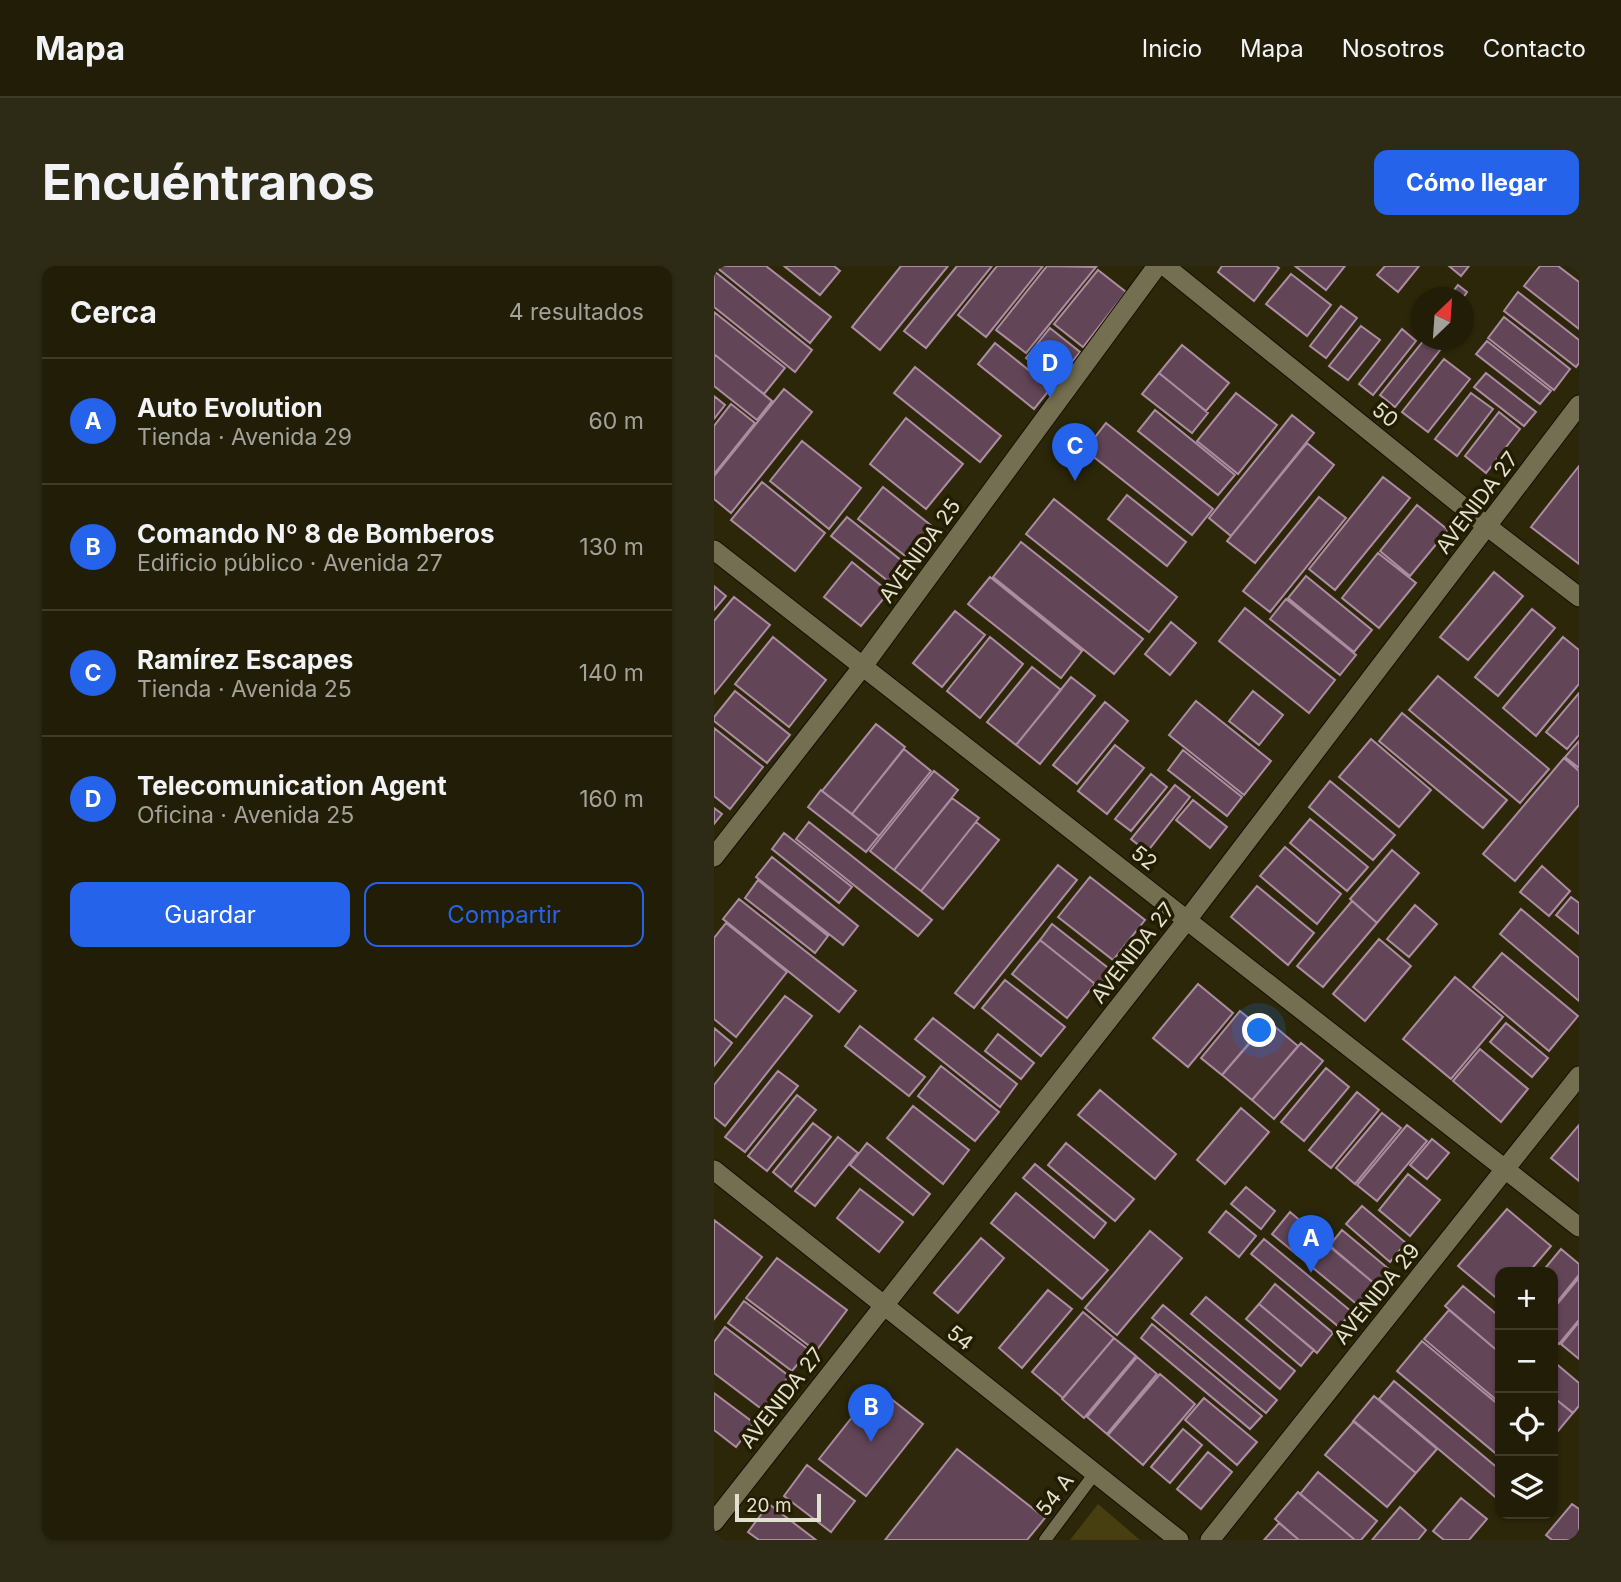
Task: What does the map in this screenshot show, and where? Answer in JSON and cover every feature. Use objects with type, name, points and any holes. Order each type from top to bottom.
[{"type":"street","name":"AVENIDA 25","points":[[714,858],[863,666],[1157,266]]},
{"type":"street","name":"50","points":[[1165,266],[1488,527],[1579,597]]},
{"type":"street","name":"AVENIDA 27","points":[[714,1522],[1187,920],[1579,405]]},
{"type":"street","name":"52","points":[[714,550],[1579,1227]]},
{"type":"street","name":"AVENIDA 29","points":[[1210,1540],[1579,1076]]},
{"type":"street","name":"54","points":[[714,1171],[1179,1540]]},
{"type":"lane","name":"54 A","points":[[1045,1540],[1095,1473]]},
{"type":"shaded area","points":[[1098,1504],[1140,1540],[1070,1540]]},
{"type":"building","points":[[715,266],[766,266],[831,317],[810,343]]},
{"type":"building","points":[[784,266],[834,266],[840,271],[820,295]]},
{"type":"building","points":[[901,266],[948,266],[880,350],[852,327]]},
{"type":"building","points":[[957,266],[992,266],[926,348],[904,331]]},
{"type":"building","points":[[997,266],[1043,266],[986,337],[958,315]]},
{"type":"building","points":[[1047,266],[1096,267],[1026,353],[996,330]]},
{"type":"building","points":[[1222,266],[1279,268],[1254,301],[1218,272]]},
{"type":"building","points":[[1295,266],[1345,266],[1326,290]]},
{"type":"building","points":[[1385,266],[1419,266],[1398,292],[1377,275]]},
{"type":"building","points":[[1449,266],[1469,266],[1461,276]]},
{"type":"building","points":[[1540,266],[1558,266],[1579,282],[1579,329],[1524,286]]},
{"type":"building","points":[[1098,270],[1126,292],[1083,347],[1054,324]]},
{"type":"building","points":[[714,271],[812,350],[795,372],[714,307]]},
{"type":"building","points":[[1291,274],[1331,305],[1307,336],[1266,304]]},
{"type":"building","points":[[1518,292],[1579,340],[1579,363],[1576,367],[1504,311]]},
{"type":"building","points":[[1341,306],[1357,318],[1326,358],[1310,346]]},
{"type":"building","points":[[714,312],[785,368],[764,394],[714,354]]},
{"type":"building","points":[[1504,317],[1570,369],[1554,390],[1488,338]]},
{"type":"building","points":[[1361,326],[1380,340],[1348,380],[1329,366]]},
{"type":"building","points":[[1050,328],[1080,352],[1056,382],[1026,358]]},
{"type":"building","points":[[1402,329],[1411,337],[1411,347],[1373,395],[1359,384]]},
{"type":"building","points":[[1487,341],[1551,391],[1540,404],[1476,354]]},
{"type":"building","points":[[995,343],[1051,388],[1034,409],[978,364]]},
{"type":"building","points":[[1182,345],[1229,383],[1206,411],[1159,373]]},
{"type":"building","points":[[1416,350],[1440,350],[1395,407],[1380,395]]},
{"type":"building","points":[[714,354],[772,401],[757,420],[714,386]]},
{"type":"building","points":[[1444,359],[1470,379],[1428,432],[1402,412]]},
{"type":"building","points":[[915,367],[1001,436],[980,462],[894,393]]},
{"type":"building","points":[[1159,373],[1208,413],[1192,433],[1142,394]]},
{"type":"building","points":[[1486,373],[1536,412],[1524,426],[1474,387]]},
{"type":"building","points":[[784,389],[812,412],[731,513],[714,499],[714,476]]},
{"type":"building","points":[[1236,393],[1277,425],[1238,474],[1197,441]]},
{"type":"building","points":[[1471,393],[1493,409],[1457,456],[1435,439]]},
{"type":"building","points":[[714,396],[725,405],[714,419]]},
{"type":"building","points":[[731,404],[755,423],[714,474],[714,426]]},
{"type":"building","points":[[1155,410],[1235,475],[1218,495],[1138,431]]},
{"type":"building","points":[[1499,412],[1520,429],[1486,473],[1465,456]]},
{"type":"building","points":[[1292,415],[1314,433],[1231,536],[1209,518]]},
{"type":"building","points":[[906,418],[963,464],[926,509],[870,464]]},
{"type":"building","points":[[1106,423],[1213,509],[1192,535],[1085,450]]},
{"type":"building","points":[[802,441],[861,488],[829,529],[770,481]]},
{"type":"building","points":[[1307,443],[1334,465],[1255,563],[1227,541]]},
{"type":"building","points":[[1579,466],[1579,564],[1531,527]]},
{"type":"building","points":[[1383,477],[1410,498],[1335,590],[1309,569]]},
{"type":"building","points":[[762,482],[825,533],[795,571],[731,520]]},
{"type":"building","points":[[883,487],[938,531],[913,562],[858,519]]},
{"type":"building","points":[[1127,495],[1186,542],[1167,566],[1108,519]]},
{"type":"building","points":[[1319,497],[1346,518],[1270,612],[1243,591]]},
{"type":"building","points":[[1054,499],[1177,597],[1149,632],[1026,534]]},
{"type":"building","points":[[1417,505],[1448,530],[1410,576],[1380,551]]},
{"type":"building","points":[[847,517],[912,569],[897,588],[831,536]]},
{"type":"building","points":[[1021,542],[1143,639],[1114,674],[993,577]]},
{"type":"building","points":[[1378,553],[1416,583],[1379,628],[1342,598]]},
{"type":"building","points":[[852,562],[889,592],[861,626],[824,597]]},
{"type":"building","points":[[1494,572],[1523,596],[1468,660],[1440,637]]},
{"type":"building","points":[[1306,576],[1372,630],[1354,652],[1288,598]]},
{"type":"building","points":[[990,577],[1082,651],[1061,678],[968,604]]},
{"type":"building","points":[[714,586],[726,596],[714,610]]},
{"type":"building","points":[[734,597],[770,625],[714,694],[714,621]]},
{"type":"building","points":[[1286,599],[1356,655],[1340,675],[1270,619]]},
{"type":"building","points":[[1245,608],[1335,680],[1309,713],[1219,641]]},
{"type":"building","points":[[1532,609],[1555,628],[1498,696],[1475,677]]},
{"type":"building","points":[[955,611],[985,635],[942,687],[913,663]]},
{"type":"building","points":[[1171,622],[1196,643],[1170,675],[1145,654]]},
{"type":"building","points":[[773,637],[826,680],[789,727],[735,684]]},
{"type":"building","points":[[990,637],[1023,664],[980,718],[947,691]]},
{"type":"building","points":[[1563,637],[1579,650],[1579,684],[1536,736],[1503,708]]},
{"type":"building","points":[[1032,667],[1061,690],[1016,745],[987,722]]},
{"type":"building","points":[[1438,676],[1549,769],[1520,803],[1409,710]]},
{"type":"building","points":[[1071,677],[1095,696],[1040,764],[1016,745]]},
{"type":"building","points":[[735,691],[790,735],[767,763],[714,721],[714,717]]},
{"type":"building","points":[[1253,691],[1283,715],[1259,745],[1229,721]]},
{"type":"building","points":[[1579,693],[1579,735],[1567,749],[1546,732]]},
{"type":"building","points":[[1196,701],[1271,761],[1244,795],[1169,735]]},
{"type":"building","points":[[1105,702],[1128,721],[1077,784],[1053,765]]},
{"type":"building","points":[[1402,713],[1507,800],[1483,828],[1379,741]]},
{"type":"building","points":[[876,724],[905,747],[852,814],[822,791]]},
{"type":"building","points":[[714,728],[763,767],[730,809],[714,796]]},
{"type":"building","points":[[1371,739],[1431,790],[1399,827],[1339,777]]},
{"type":"building","points":[[1579,741],[1579,768],[1565,757]]},
{"type":"building","points":[[1115,745],[1144,768],[1107,814],[1078,791]]},
{"type":"building","points":[[904,749],[931,771],[879,836],[852,814]]},
{"type":"building","points":[[1183,750],[1242,797],[1227,816],[1168,770]]},
{"type":"building","points":[[1564,758],[1579,771],[1579,805],[1515,881],[1483,854]]},
{"type":"building","points":[[934,771],[958,790],[894,870],[870,851]]},
{"type":"building","points":[[1151,774],[1167,787],[1131,831],[1115,819]]},
{"type":"building","points":[[1330,781],[1395,835],[1373,860],[1309,807]]},
{"type":"building","points":[[1175,785],[1190,797],[1147,852],[1131,839]]},
{"type":"building","points":[[821,790],[879,836],[866,852],[808,807]]},
{"type":"building","points":[[952,798],[979,818],[921,891],[894,870]]},
{"type":"building","points":[[1193,800],[1227,827],[1210,848],[1176,820]]},
{"type":"building","points":[[714,808],[722,814],[714,824]]},
{"type":"building","points":[[1310,819],[1368,867],[1347,891],[1290,843]]},
{"type":"building","points":[[809,822],[932,920],[918,936],[796,839]]},
{"type":"building","points":[[976,822],[999,840],[943,909],[921,891]]},
{"type":"building","points":[[784,833],[852,887],[839,903],[772,849]]},
{"type":"building","points":[[1285,847],[1341,894],[1317,924],[1260,876]]},
{"type":"building","points":[[1392,850],[1419,873],[1377,923],[1350,899]]},
{"type":"building","points":[[772,857],[858,926],[843,945],[756,877]]},
{"type":"building","points":[[1058,865],[1077,880],[974,1008],[955,993]]},
{"type":"building","points":[[1542,866],[1570,891],[1549,916],[1520,892]]},
{"type":"building","points":[[1090,877],[1145,920],[1113,960],[1058,917]]},
{"type":"building","points":[[758,880],[828,936],[815,953],[745,898]]},
{"type":"building","points":[[1257,886],[1314,933],[1288,965],[1231,917]]},
{"type":"building","points":[[1571,897],[1579,903],[1579,934],[1556,915]]},
{"type":"building","points":[[739,899],[856,991],[839,1012],[723,919]]},
{"type":"building","points":[[1352,901],[1377,923],[1323,987],[1297,966]]},
{"type":"building","points":[[1415,905],[1437,924],[1409,957],[1387,939]]},
{"type":"building","points":[[1521,909],[1579,958],[1579,1001],[1500,934]]},
{"type":"building","points":[[726,923],[787,972],[736,1037],[714,1019],[714,938]]},
{"type":"building","points":[[1052,924],[1112,971],[1099,987],[1040,940]]},
{"type":"building","points":[[1379,939],[1411,966],[1365,1021],[1333,994]]},
{"type":"building","points":[[1040,940],[1095,984],[1067,1018],[1012,974]]},
{"type":"building","points":[[1502,953],[1578,1016],[1549,1051],[1473,987]]},
{"type":"building","points":[[1455,977],[1503,1017],[1451,1079],[1403,1039]]},
{"type":"building","points":[[1005,980],[1065,1027],[1041,1056],[982,1008]]},
{"type":"building","points":[[1198,984],[1233,1013],[1188,1067],[1153,1038]]},
{"type":"building","points":[[785,996],[812,1016],[725,1126],[714,1117],[714,1085]]},
{"type":"building","points":[[1240,1011],[1262,1029],[1222,1075],[1201,1058]]},
{"type":"building","points":[[933,1018],[1017,1084],[1000,1107],[915,1039]]},
{"type":"building","points":[[1268,1021],[1298,1046],[1252,1100],[1222,1075]]},
{"type":"building","points":[[1506,1023],[1548,1058],[1532,1077],[1490,1042]]},
{"type":"building","points":[[860,1026],[925,1077],[909,1096],[845,1046]]},
{"type":"building","points":[[714,1028],[732,1043],[714,1066]]},
{"type":"building","points":[[998,1034],[1034,1063],[1021,1079],[985,1051]]},
{"type":"building","points":[[1301,1043],[1323,1061],[1274,1119],[1252,1100]]},
{"type":"building","points":[[1480,1049],[1528,1089],[1501,1122],[1453,1081]]},
{"type":"building","points":[[941,1066],[999,1112],[975,1141],[918,1096]]},
{"type":"building","points":[[1326,1068],[1349,1087],[1304,1141],[1281,1122]]},
{"type":"building","points":[[778,1071],[798,1086],[745,1152],[725,1137]]},
{"type":"building","points":[[1100,1090],[1176,1154],[1155,1179],[1078,1115]]},
{"type":"building","points":[[1357,1092],[1379,1110],[1331,1168],[1309,1150]]},
{"type":"building","points":[[797,1095],[816,1110],[767,1171],[748,1156]]},
{"type":"building","points":[[913,1106],[969,1150],[943,1184],[887,1138]]},
{"type":"building","points":[[1241,1108],[1269,1132],[1225,1184],[1197,1160]]},
{"type":"building","points":[[1382,1113],[1401,1128],[1355,1184],[1336,1168]]},
{"type":"building","points":[[813,1123],[831,1137],[791,1187],[773,1172]]},
{"type":"building","points":[[1407,1125],[1427,1141],[1377,1201],[1357,1185]]},
{"type":"building","points":[[1579,1125],[1579,1181],[1551,1158]]},
{"type":"building","points":[[838,1137],[858,1153],[815,1206],[795,1191]]},
{"type":"building","points":[[1432,1139],[1449,1153],[1427,1179],[1410,1165]]},
{"type":"building","points":[[867,1143],[930,1194],[913,1215],[850,1165]]},
{"type":"building","points":[[1066,1143],[1134,1199],[1115,1221],[1048,1165]]},
{"type":"building","points":[[1035,1164],[1106,1223],[1094,1238],[1023,1178]]},
{"type":"building","points":[[1408,1174],[1440,1200],[1410,1236],[1379,1210]]},
{"type":"building","points":[[1246,1187],[1275,1211],[1261,1229],[1231,1204]]},
{"type":"building","points":[[860,1189],[903,1222],[879,1252],[837,1218]]},
{"type":"building","points":[[1016,1193],[1108,1270],[1082,1299],[991,1223]]},
{"type":"building","points":[[1362,1206],[1406,1243],[1390,1262],[1346,1224]]},
{"type":"building","points":[[1507,1209],[1551,1246],[1533,1267],[1495,1267],[1495,1297],[1458,1266]]},
{"type":"building","points":[[1226,1211],[1256,1236],[1239,1257],[1209,1232]]},
{"type":"building","points":[[1290,1212],[1376,1285],[1359,1306],[1272,1234]]},
{"type":"building","points":[[714,1220],[762,1257],[714,1319]]},
{"type":"building","points":[[1342,1230],[1390,1270],[1376,1285],[1329,1246]]},
{"type":"building","points":[[1150,1231],[1182,1258],[1117,1335],[1085,1308]]},
{"type":"building","points":[[981,1238],[1004,1258],[958,1313],[934,1293]]},
{"type":"building","points":[[1264,1239],[1352,1312],[1339,1327],[1251,1254]]},
{"type":"building","points":[[1561,1249],[1579,1264],[1579,1275],[1558,1301],[1558,1267],[1546,1267]]},
{"type":"building","points":[[777,1258],[847,1310],[816,1351],[746,1298]]},
{"type":"building","points":[[1579,1278],[1579,1320],[1559,1344],[1558,1343],[1558,1303]]},
{"type":"building","points":[[1275,1284],[1333,1333],[1317,1353],[1259,1304]]},
{"type":"building","points":[[1463,1286],[1495,1313],[1495,1349],[1445,1306]]},
{"type":"building","points":[[1048,1290],[1072,1309],[1022,1368],[999,1348]]},
{"type":"building","points":[[1206,1297],[1295,1371],[1280,1389],[1191,1314]]},
{"type":"building","points":[[744,1301],[809,1350],[792,1371],[728,1323]]},
{"type":"building","points":[[1259,1304],[1314,1350],[1301,1366],[1246,1319]]},
{"type":"building","points":[[1163,1305],[1277,1400],[1266,1413],[1152,1318]]},
{"type":"building","points":[[1449,1310],[1495,1349],[1495,1399],[1424,1339]]},
{"type":"building","points":[[1083,1312],[1114,1338],[1063,1398],[1032,1372]]},
{"type":"building","points":[[1579,1322],[1579,1359],[1561,1344]]},
{"type":"building","points":[[1152,1324],[1262,1416],[1250,1429],[1141,1338]]},
{"type":"building","points":[[725,1327],[789,1376],[763,1410],[714,1373],[714,1342]]},
{"type":"building","points":[[1114,1338],[1136,1356],[1084,1418],[1062,1399]]},
{"type":"building","points":[[1422,1341],[1495,1402],[1495,1453],[1397,1371]]},
{"type":"building","points":[[1137,1357],[1157,1374],[1107,1434],[1087,1417]]},
{"type":"building","points":[[1558,1365],[1579,1383],[1579,1406],[1573,1413],[1558,1401]]},
{"type":"building","points":[[1160,1374],[1195,1404],[1143,1465],[1108,1435]]},
{"type":"building","points":[[1394,1381],[1495,1466],[1495,1497],[1379,1399]]},
{"type":"building","points":[[876,1387],[923,1424],[866,1496],[819,1459]]},
{"type":"building","points":[[714,1393],[754,1423],[736,1447],[714,1430]]},
{"type":"building","points":[[1374,1396],[1437,1449],[1416,1473],[1353,1421]]},
{"type":"building","points":[[1204,1398],[1257,1442],[1237,1465],[1185,1420]]},
{"type":"building","points":[[1558,1401],[1573,1413],[1558,1431]]},
{"type":"building","points":[[1354,1421],[1416,1473],[1387,1507],[1325,1455]]},
{"type":"building","points":[[1183,1429],[1202,1445],[1170,1483],[1151,1467]]},
{"type":"building","points":[[957,1449],[1045,1518],[1027,1540],[885,1540]]},
{"type":"building","points":[[1208,1452],[1232,1472],[1201,1509],[1177,1489]]},
{"type":"building","points":[[807,1465],[855,1501],[831,1532],[784,1496]]},
{"type":"building","points":[[1318,1472],[1377,1521],[1361,1540],[1355,1540],[1300,1494]]},
{"type":"building","points":[[1298,1492],[1355,1540],[1299,1540],[1275,1519]]},
{"type":"building","points":[[1461,1498],[1487,1519],[1469,1540],[1444,1540],[1433,1531]]},
{"type":"building","points":[[769,1504],[816,1540],[759,1540],[748,1532]]},
{"type":"building","points":[[1572,1504],[1579,1509],[1579,1540],[1552,1540],[1546,1535]]},
{"type":"building","points":[[1400,1507],[1426,1530],[1418,1540],[1372,1540]]},
{"type":"building","points":[[1279,1523],[1299,1540],[1264,1540]]},
{"type":"place","name":"Telecomunication Agent","points":[[1050,398]]},
{"type":"place","name":"Ramírez Escapes","points":[[1075,481]]},
{"type":"place","name":"Auto Evolution","points":[[1311,1273]]},
{"type":"place","name":"Comando Nº 8 de Bomberos","points":[[871,1442]]}]
